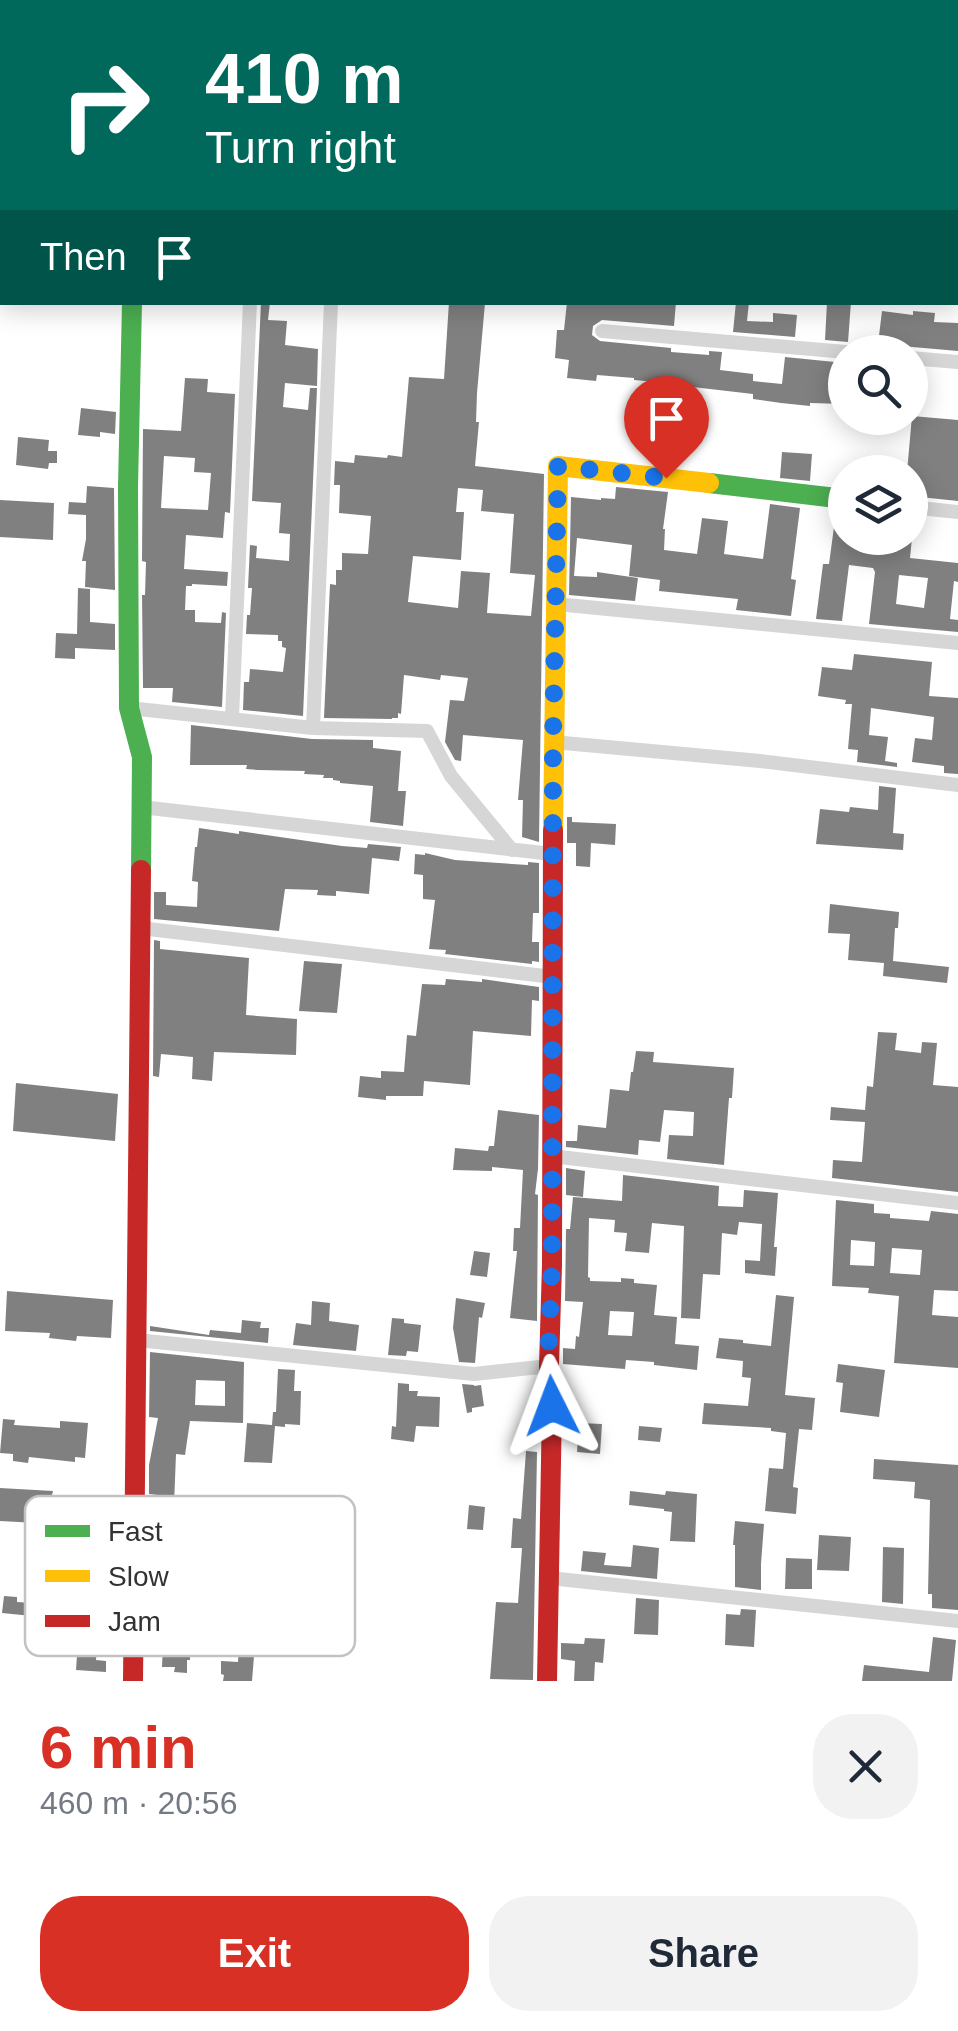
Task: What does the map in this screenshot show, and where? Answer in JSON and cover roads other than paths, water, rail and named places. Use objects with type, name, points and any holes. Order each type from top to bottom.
[{"type":"street","points":[[132,305],[129,708],[142,757],[134,1496]]},
{"type":"street","points":[[232,718],[250,305]]},
{"type":"street","points":[[313,728],[331,305]]},
{"type":"street","points":[[602,331],[828,350]]},
{"type":"street","points":[[928,360],[958,362]]},
{"type":"street","points":[[547,1681],[558,466],[828,497]]},
{"type":"street","points":[[928,509],[958,512]]},
{"type":"street","points":[[556,604],[958,643]]},
{"type":"street","points":[[129,708],[313,728],[427,732],[451,776],[512,850]]},
{"type":"street","points":[[553,742],[760,761],[958,786]]},
{"type":"street","points":[[141,806],[552,854]]},
{"type":"street","points":[[140,928],[554,977]]},
{"type":"street","points":[[552,1156],[958,1203]]},
{"type":"street","points":[[136,1340],[474,1374],[548,1366]]},
{"type":"street","points":[[550,1578],[958,1621]]},
{"type":"street","points":[[132,1656],[132,1681]]}]
